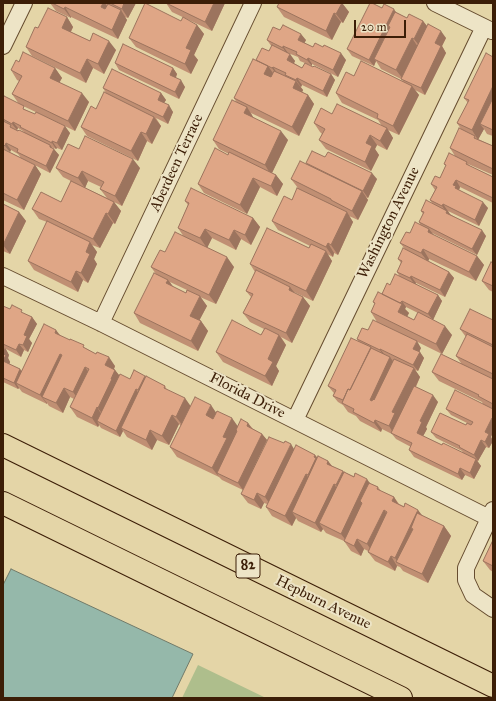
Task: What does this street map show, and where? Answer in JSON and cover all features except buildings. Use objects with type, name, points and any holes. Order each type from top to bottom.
[{"type":"main road","name":"Hepburn Avenue","points":[[3,445],[493,686]]},
{"type":"main road","points":[[3,503],[402,698]]},
{"type":"street","points":[[3,46],[24,3]]},
{"type":"street","name":"Aberdeen Terrace","points":[[101,323],[253,3]]},
{"type":"street","points":[[435,3],[488,29]]},
{"type":"street","name":"Washington Avenue","points":[[295,420],[488,29]]},
{"type":"street","name":"Florida Drive","points":[[3,276],[295,420],[491,514]]},
{"type":"street","points":[[491,514],[466,568],[466,580],[473,595],[493,609]]},
{"type":"green space","points":[[198,665],[266,698],[182,698]]},
{"type":"shaded area","points":[[11,569],[193,654],[172,698],[3,698],[3,585]]}]
